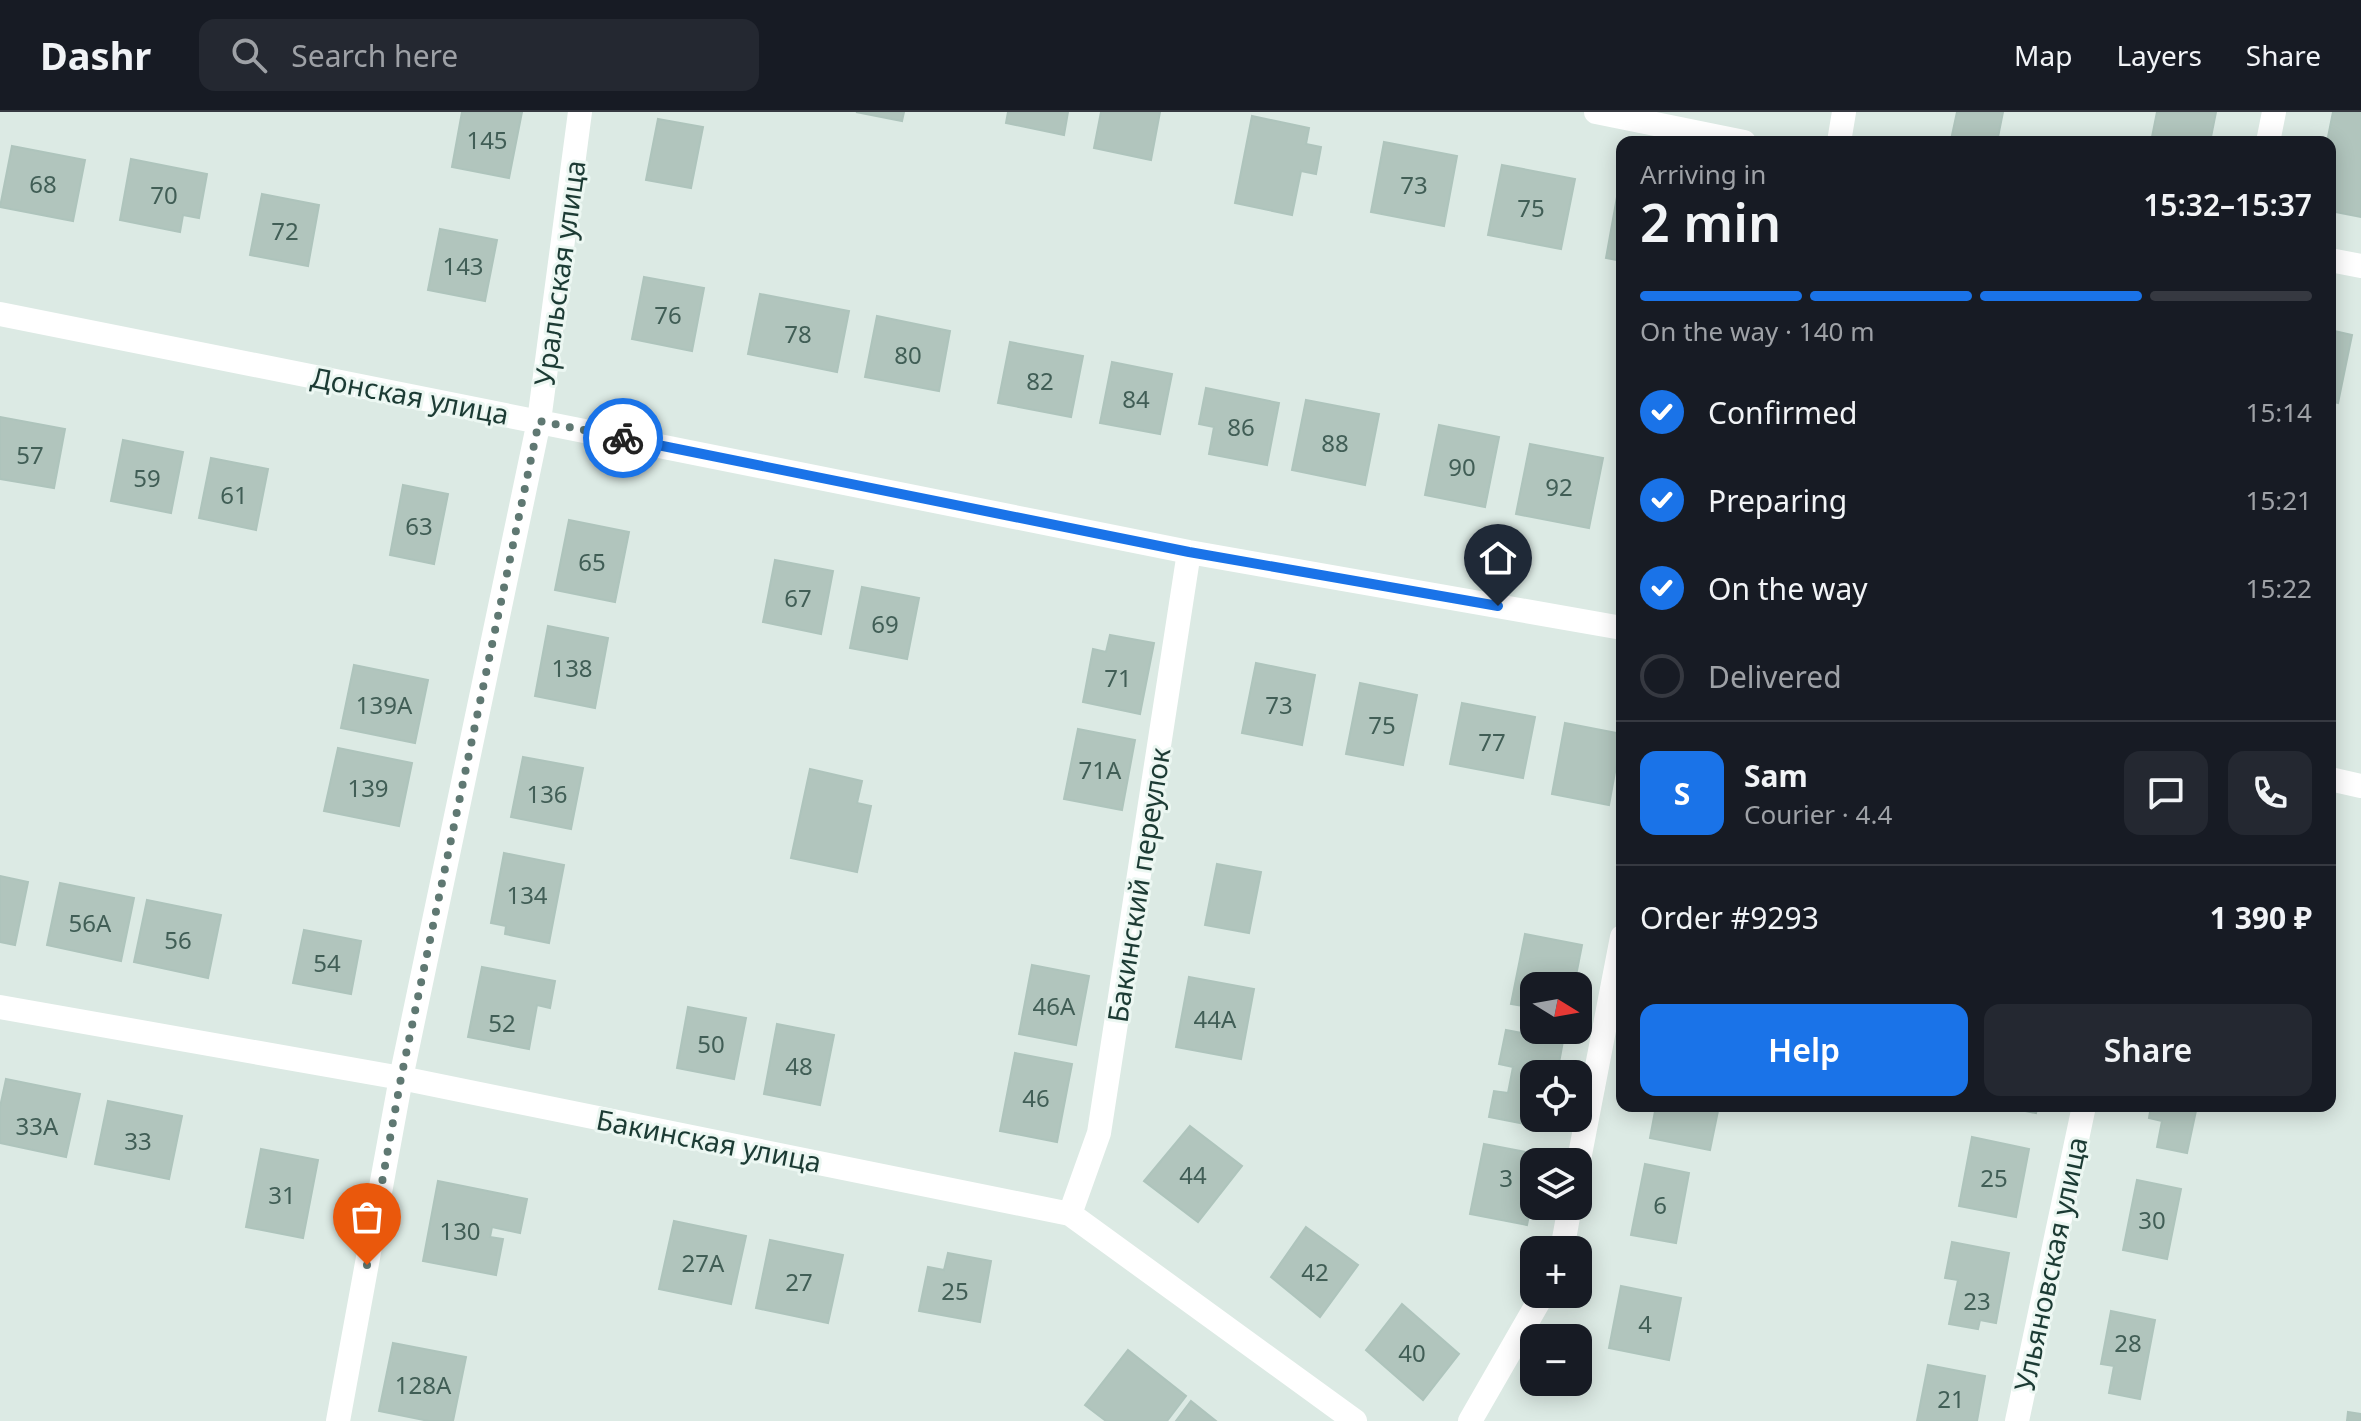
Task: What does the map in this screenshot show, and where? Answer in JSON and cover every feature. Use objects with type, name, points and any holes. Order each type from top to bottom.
[{"type":"street","name":"Уральская улица","points":[[338,1421],[401,1078],[539,421],[580,112]]},
{"type":"street","points":[[1596,112],[1714,136]]},
{"type":"street","points":[[1840,136],[1844,112]]},
{"type":"street","points":[[2269,136],[2274,112]]},
{"type":"street","points":[[2336,261],[2361,266]]},
{"type":"street","name":"Донская улица","points":[[0,314],[1189,552],[1616,627]]},
{"type":"street","name":"Бакинский переулок","points":[[1070,1214],[1099,1133],[1189,552]]},
{"type":"street","points":[[2336,780],[2361,786]]},
{"type":"street","points":[[1581,1148],[1616,968]]},
{"type":"street","name":"Бакинская улица","points":[[0,1007],[401,1078],[1070,1214],[1355,1421]]},
{"type":"street","name":"Ульяновская улица","points":[[2017,1421],[2083,1112]]},
{"type":"street","points":[[1470,1421],[1535,1308]]},
{"type":"building","points":[[462,112],[522,112],[509,178],[452,167]]},
{"type":"building","points":[[856,112],[904,112],[902,121]]},
{"type":"building","points":[[1008,112],[1068,112],[1064,135],[1006,123]]},
{"type":"building","points":[[1101,112],[1160,112],[1151,160],[1094,148]]},
{"type":"building","points":[[1957,112],[2003,112],[1998,136],[1952,136]]},
{"type":"building","points":[[2157,112],[2216,112],[2211,136],[2152,136]]},
{"type":"building","points":[[2333,112],[2361,112],[2361,217],[2336,212],[2336,136],[2328,136]]},
{"type":"building","points":[[1252,116],[1309,128],[1306,144],[1321,147],[1316,174],[1301,171],[1292,215],[1235,203]]},
{"type":"building","points":[[658,119],[703,127],[691,188],[646,180]]},
{"type":"building","points":[[1384,142],[1457,156],[1444,226],[1371,212]]},
{"type":"building","points":[[12,146],[85,160],[73,221],[0,207]]},
{"type":"building","points":[[131,159],[207,174],[199,218],[183,215],[180,232],[120,220]]},
{"type":"building","points":[[1502,165],[1575,179],[1561,249],[1488,235]]},
{"type":"building","points":[[262,194],[319,205],[308,266],[250,255]]},
{"type":"building","points":[[1616,203],[1616,260],[1606,258]]},
{"type":"building","points":[[440,229],[497,240],[485,301],[428,290]]},
{"type":"building","points":[[644,277],[704,288],[692,351],[632,339]]},
{"type":"building","points":[[760,294],[849,311],[837,372],[748,354]]},
{"type":"building","points":[[877,316],[950,331],[939,391],[865,377]]},
{"type":"building","points":[[2336,331],[2352,335],[2336,402]]},
{"type":"building","points":[[1010,342],[1083,356],[1071,417],[998,403]]},
{"type":"building","points":[[1112,362],[1172,374],[1160,434],[1100,423]]},
{"type":"building","points":[[1206,388],[1279,403],[1267,465],[1209,454],[1214,427],[1199,424]]},
{"type":"building","points":[[1306,400],[1379,414],[1365,485],[1292,470]]},
{"type":"building","points":[[0,417],[65,429],[54,488],[0,479]]},
{"type":"building","points":[[1439,425],[1499,437],[1485,507],[1425,495]]},
{"type":"building","points":[[123,440],[183,452],[171,513],[111,501]]},
{"type":"building","points":[[1530,444],[1603,458],[1589,528],[1516,514]]},
{"type":"building","points":[[211,458],[268,469],[256,530],[199,518]]},
{"type":"building","points":[[403,485],[448,494],[434,564],[390,555]]},
{"type":"building","points":[[569,520],[629,532],[615,602],[555,590]]},
{"type":"building","points":[[775,560],[833,571],[821,634],[763,622]]},
{"type":"building","points":[[862,587],[919,598],[907,659],[850,648]]},
{"type":"building","points":[[548,626],[608,638],[595,708],[535,696]]},
{"type":"building","points":[[1110,635],[1154,643],[1140,714],[1083,702],[1093,649],[1106,652]]},
{"type":"building","points":[[1256,663],[1315,675],[1302,745],[1242,733]]},
{"type":"building","points":[[354,665],[428,680],[415,743],[341,728]]},
{"type":"building","points":[[1360,683],[1417,695],[1403,765],[1346,754]]},
{"type":"building","points":[[1462,703],[1535,717],[1523,778],[1450,764]]},
{"type":"building","points":[[1565,723],[1616,733],[1616,767],[1609,805],[1552,794]]},
{"type":"building","points":[[1078,729],[1135,740],[1122,810],[1064,799]]},
{"type":"building","points":[[338,748],[412,763],[399,826],[324,811]]},
{"type":"building","points":[[523,757],[583,768],[571,829],[511,817]]},
{"type":"building","points":[[810,769],[862,781],[857,803],[871,806],[857,872],[791,858]]},
{"type":"building","points":[[504,853],[564,865],[549,943],[505,934],[506,926],[491,923]]},
{"type":"building","points":[[1217,864],[1261,872],[1249,933],[1205,925]]},
{"type":"building","points":[[0,876],[28,882],[15,945],[0,942]]},
{"type":"building","points":[[60,883],[134,898],[121,961],[47,945]]},
{"type":"building","points":[[147,900],[221,915],[208,978],[134,962]]},
{"type":"building","points":[[304,930],[361,941],[351,994],[293,983]]},
{"type":"building","points":[[1525,934],[1582,945],[1577,972],[1520,972],[1520,1006],[1511,1004]]},
{"type":"building","points":[[1032,965],[1089,976],[1076,1045],[1019,1034]]},
{"type":"building","points":[[482,967],[555,981],[550,1008],[537,1005],[529,1049],[468,1037]]},
{"type":"building","points":[[1189,977],[1254,989],[1241,1059],[1176,1047]]},
{"type":"building","points":[[688,1007],[746,1018],[734,1079],[677,1068]]},
{"type":"building","points":[[777,1024],[834,1035],[820,1105],[764,1094]]},
{"type":"building","points":[[1506,1030],[1520,1033],[1520,1044],[1562,1044],[1560,1060],[1520,1060],[1520,1123],[1489,1117],[1494,1091],[1508,1093],[1513,1067],[1499,1064]]},
{"type":"building","points":[[1015,1053],[1072,1064],[1057,1142],[1000,1131]]},
{"type":"building","points":[[6,1079],[80,1094],[66,1157],[0,1143],[0,1107]]},
{"type":"building","points":[[108,1101],[182,1116],[169,1179],[95,1164]]},
{"type":"building","points":[[1655,1112],[1718,1112],[1710,1150],[1650,1138]]},
{"type":"building","points":[[2150,1112],[2196,1112],[2187,1153],[2157,1147],[2162,1121],[2149,1118]]},
{"type":"building","points":[[1190,1126],[1242,1166],[1198,1222],[1144,1181]]},
{"type":"building","points":[[1972,1137],[2029,1149],[2016,1217],[1959,1206]]},
{"type":"building","points":[[1484,1144],[1520,1151],[1520,1220],[1528,1220],[1527,1225],[1470,1214]]},
{"type":"building","points":[[261,1149],[318,1160],[303,1238],[246,1227]]},
{"type":"building","points":[[1645,1164],[1689,1173],[1676,1243],[1631,1235]]},
{"type":"building","points":[[2137,1180],[2181,1189],[2167,1259],[2123,1250]]},
{"type":"building","points":[[438,1181],[527,1199],[520,1233],[492,1227],[490,1237],[503,1239],[496,1275],[423,1261]]},
{"type":"building","points":[[674,1221],[746,1236],[731,1304],[659,1289]]},
{"type":"building","points":[[1306,1227],[1358,1265],[1320,1317],[1271,1277]]},
{"type":"building","points":[[770,1240],[843,1255],[828,1323],[756,1308]]},
{"type":"building","points":[[1952,1242],[2009,1253],[1996,1323],[1980,1320],[1978,1329],[1949,1324],[1958,1280],[1945,1278]]},
{"type":"building","points":[[948,1253],[991,1261],[980,1322],[919,1311],[928,1267],[944,1270]]},
{"type":"building","points":[[1621,1286],[1681,1298],[1669,1360],[1609,1348]]},
{"type":"building","points":[[1402,1304],[1459,1354],[1423,1400],[1366,1350]]},
{"type":"building","points":[[2111,1311],[2155,1320],[2140,1399],[2109,1393],[2114,1366],[2101,1364]]},
{"type":"building","points":[[393,1343],[466,1357],[453,1421],[429,1421],[379,1411]]},
{"type":"building","points":[[1128,1350],[1186,1396],[1167,1421],[1106,1421],[1085,1405]]},
{"type":"building","points":[[1928,1365],[1985,1376],[1977,1421],[1917,1421]]},
{"type":"building","points":[[1191,1401],[1216,1421],[1176,1421]]},
{"type":"building","points":[[2348,1412],[2361,1414],[2361,1421],[2347,1421]]},
{"type":"way so far","points":[[367,1265],[401,1078],[539,421],[623,438]]},
{"type":"route","points":[[623,438],[1189,552],[1498,606]]}]
